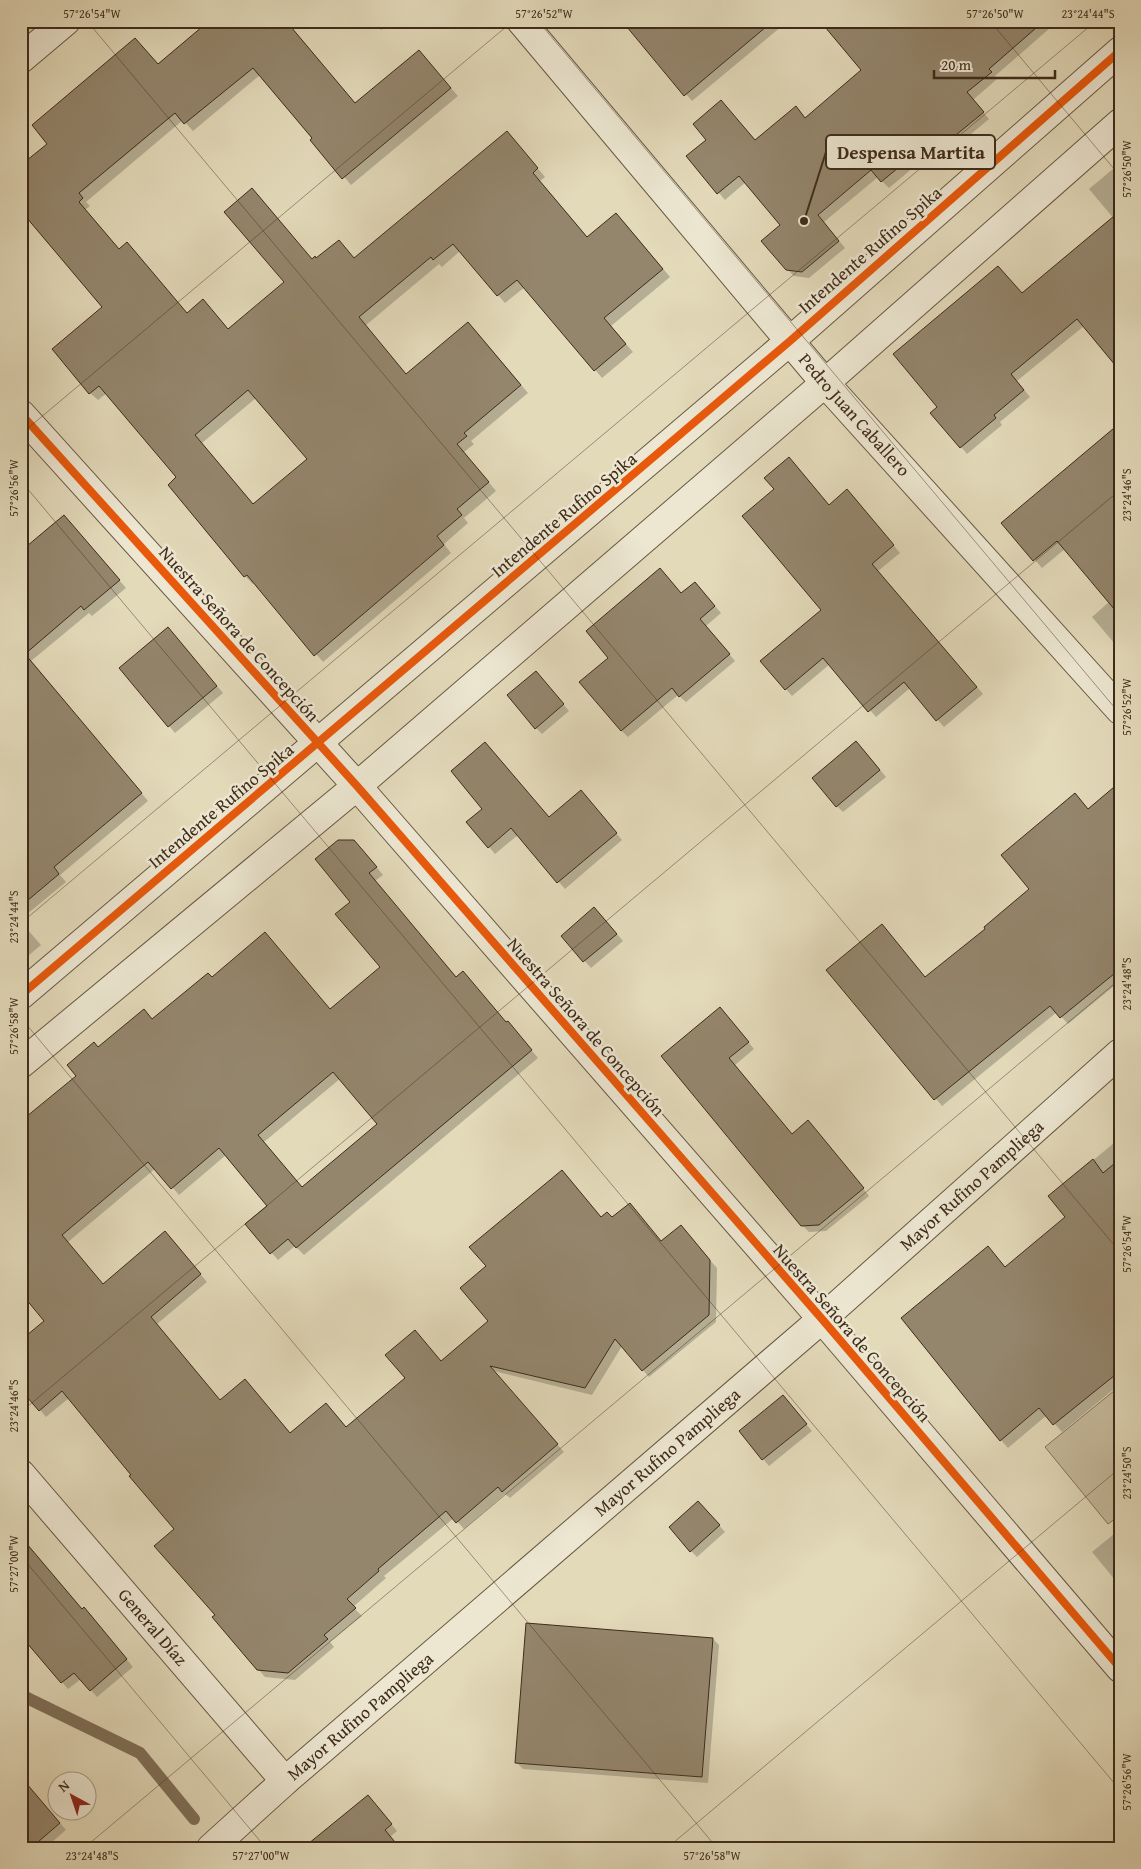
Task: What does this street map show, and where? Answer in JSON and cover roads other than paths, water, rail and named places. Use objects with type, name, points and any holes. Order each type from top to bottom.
[{"type":"street","points":[[21,59],[66,21]]},
{"type":"street","name":"Pedro Juan Caballero","points":[[521,21],[825,383],[1120,710]]},
{"type":"street","name":"Intendente Rufino Spika","points":[[21,995],[790,341],[1120,50]]},
{"type":"street","points":[[21,1064],[356,786],[825,383],[1120,123]]},
{"type":"street","name":"Nuestra Señora de Concepción","points":[[21,414],[356,786],[822,1320],[1120,1668]]},
{"type":"street","name":"Mayor Rufino Pampliega","points":[[212,1848],[285,1781],[822,1320],[1120,1053]]},
{"type":"street","name":"General Díaz","points":[[21,1474],[285,1781]]},
{"type":"waterway","points":[[21,1695],[140,1753],[194,1819]]},
{"type":"place","name":"Despensa Martita","points":[[804,221]]}]
